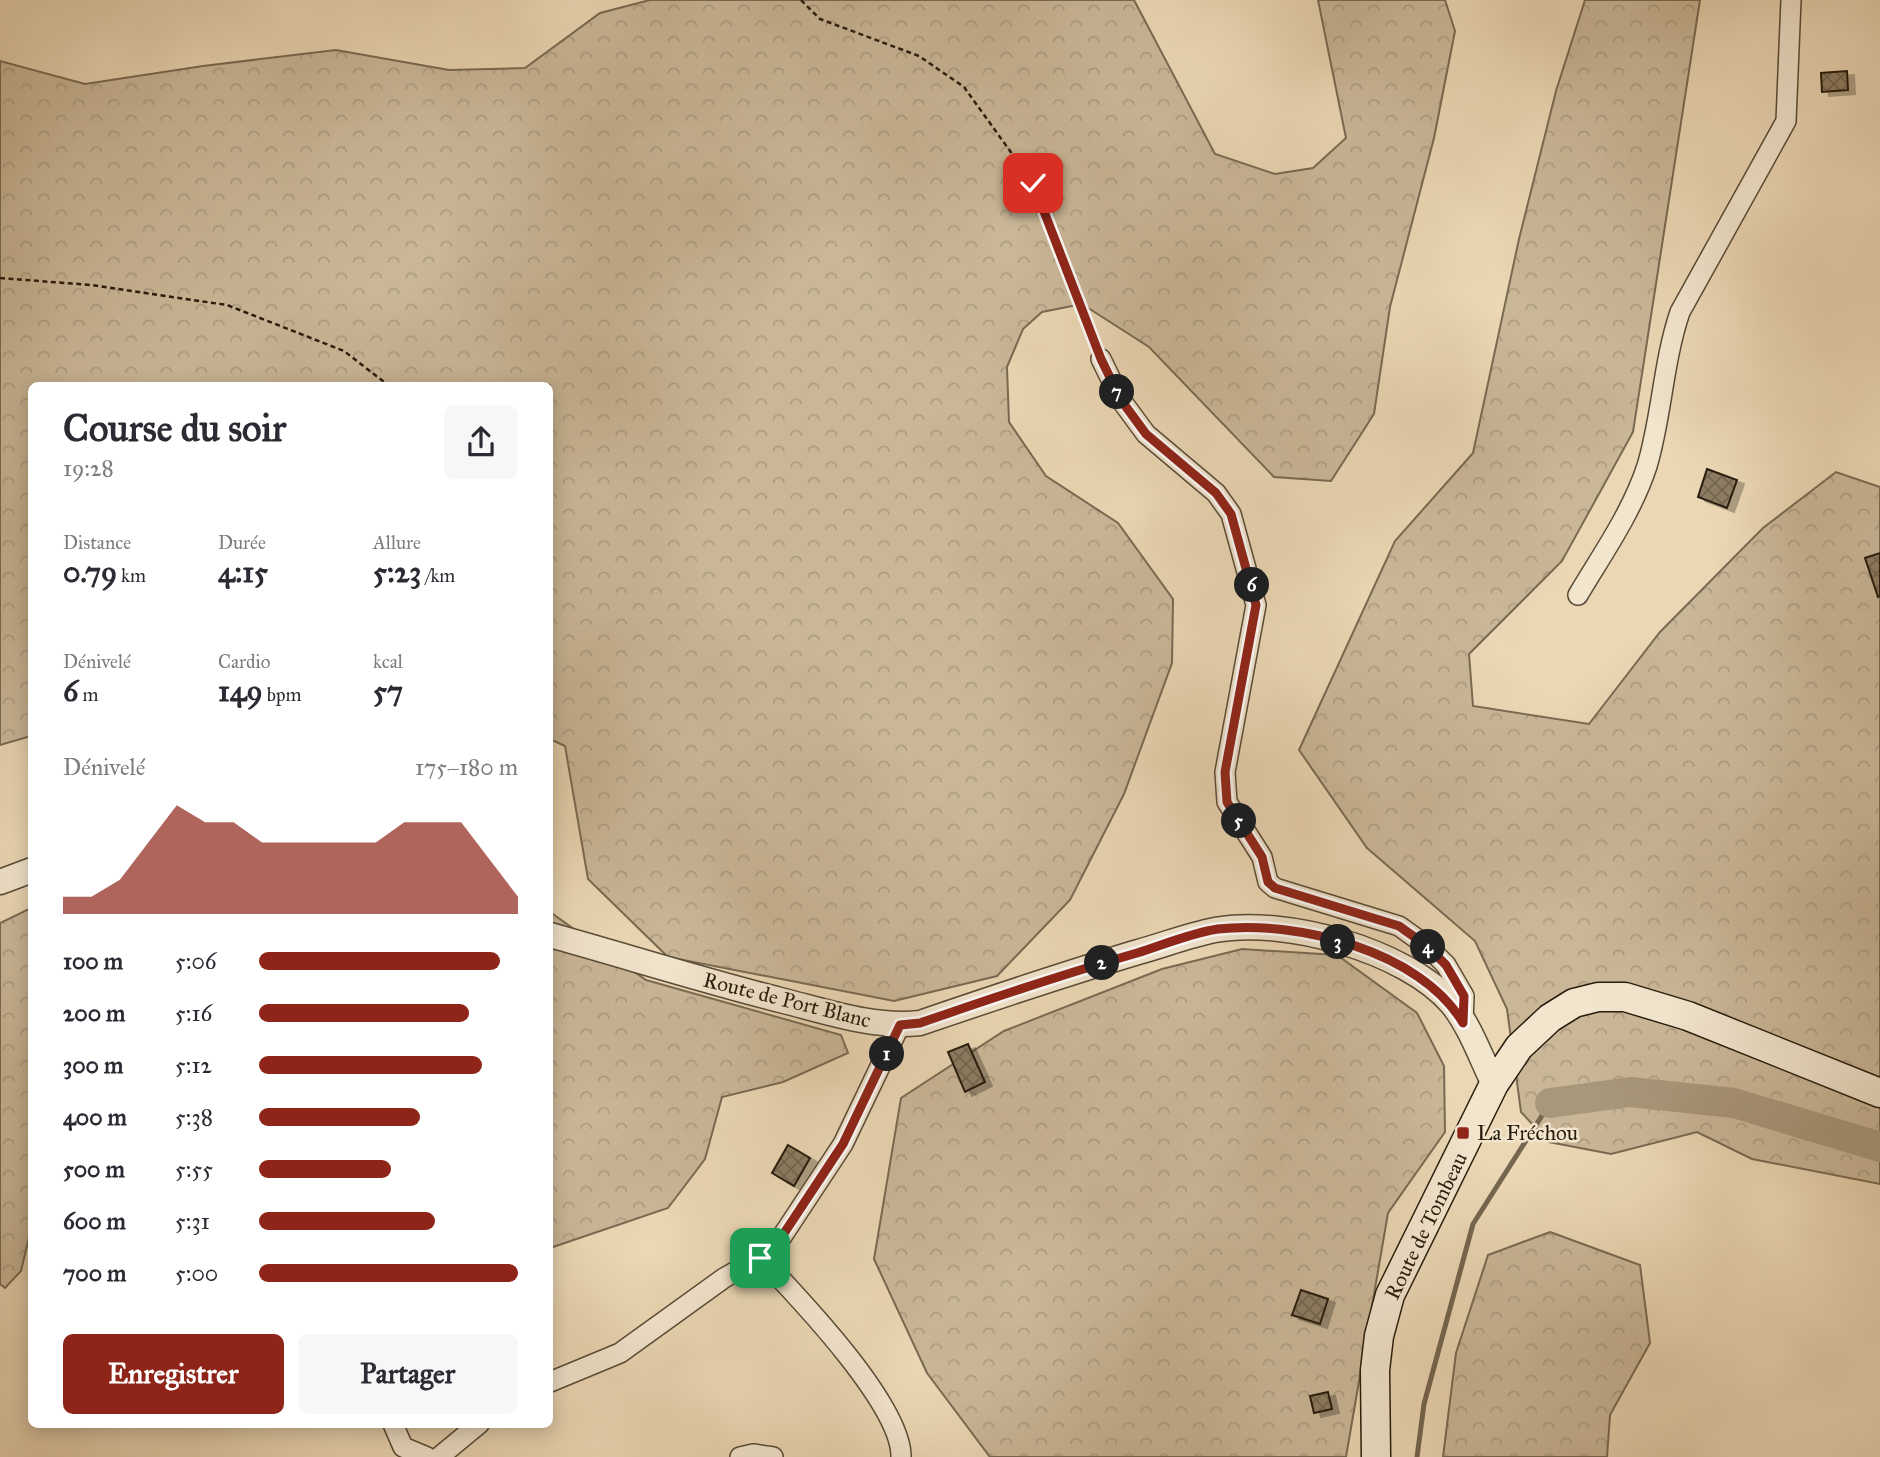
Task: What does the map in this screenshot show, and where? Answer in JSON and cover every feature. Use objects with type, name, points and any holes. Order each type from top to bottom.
[{"type":"main road","name":"Route de Tombeau","points":[[1376,1457],[1375,1370],[1379,1336],[1390,1295],[1494,1084],[1519,1047],[1550,1018],[1574,1003],[1598,997],[1625,997],[1688,1016],[1880,1093]]},
{"type":"street","points":[[1578,595],[1626,515],[1647,465],[1671,339],[1680,312],[1786,121],[1791,0]]},
{"type":"street","points":[[1101,359],[1121,400],[1146,434],[1216,493],[1231,514],[1256,605],[1225,772],[1227,802],[1262,857],[1268,882],[1275,888],[1399,926],[1427,946],[1446,965],[1464,996],[1463,1023]]},
{"type":"street","points":[[0,882],[28,872]]},
{"type":"street","name":"Route de Port Blanc","points":[[553,937],[730,988],[856,1019],[900,1025],[920,1023],[1051,978],[1216,929],[1260,928],[1306,933],[1398,963],[1430,983],[1453,1005],[1494,1084]]},
{"type":"street","points":[[553,1381],[620,1353],[724,1278],[773,1250],[843,1144],[900,1025]]},
{"type":"street","points":[[760,1258],[834,1338],[897,1428],[901,1457]]},
{"type":"street","points":[[395,1428],[403,1447],[427,1457]]},
{"type":"street","points":[[439,1457],[474,1428]]},
{"type":"street","points":[[740,1457],[753,1454],[773,1457]]},
{"type":"path","points":[[801,0],[820,19],[919,56],[964,87],[1033,183],[1101,359]]},
{"type":"path","points":[[0,278],[91,285],[227,305],[344,351],[384,382]]},
{"type":"green space","points":[[650,0],[1134,0],[1215,154],[1275,174],[1313,168],[1346,138],[1318,0],[1445,0],[1455,31],[1434,138],[1390,307],[1374,414],[1331,481],[1274,477],[1149,347],[1082,304],[1042,312],[1023,329],[1007,367],[1009,422],[1046,476],[1118,523],[1173,599],[1172,663],[1124,794],[1070,900],[997,976],[894,1001],[668,957],[588,879],[565,746],[553,740],[553,382],[28,382],[28,737],[0,745],[0,61],[85,84],[336,50],[449,70],[525,68],[600,13]]},
{"type":"green space","points":[[1585,0],[1700,0],[1633,432],[1562,561],[1469,654],[1473,706],[1589,724],[1660,632],[1763,528],[1836,472],[1880,487],[1880,1184],[1752,1159],[1697,1132],[1611,1154],[1549,1142],[1521,1112],[1507,1009],[1475,941],[1367,848],[1299,750],[1395,541],[1473,453],[1519,239],[1556,91]]},
{"type":"green space","points":[[28,909],[28,1242],[21,1271],[5,1288],[0,1284],[0,923]]},
{"type":"green space","points":[[553,914],[646,980],[841,1035],[848,1053],[783,1082],[722,1097],[705,1159],[668,1208],[553,1247]]},
{"type":"green space","points":[[1242,949],[1337,955],[1417,1013],[1444,1066],[1445,1132],[1388,1213],[1346,1457],[990,1457],[927,1373],[874,1259],[901,1098],[1004,1031],[1162,969]]},
{"type":"green space","points":[[1550,1232],[1640,1265],[1650,1343],[1610,1415],[1607,1457],[1443,1457],[1456,1353],[1488,1255]]},
{"type":"building","points":[[1847,71],[1848,90],[1822,92],[1821,73]]},
{"type":"building","points":[[1707,469],[1737,480],[1727,508],[1698,497]]},
{"type":"building","points":[[1880,553],[1880,596],[1878,597],[1865,558]]},
{"type":"building","points":[[968,1044],[985,1082],[965,1092],[948,1052]]},
{"type":"building","points":[[788,1145],[810,1158],[794,1186],[772,1173]]},
{"type":"building","points":[[1301,1290],[1328,1299],[1320,1324],[1292,1315]]},
{"type":"building","points":[[1328,1392],[1332,1409],[1314,1413],[1310,1396]]},
{"type":"waterway","points":[[1550,1103],[1630,1092],[1734,1103],[1880,1147]]},
{"type":"waterway","points":[[1417,1457],[1424,1404],[1473,1224],[1550,1103]]},
{"type":"place","name":"La Fréchou","points":[[1463,1133]]},
{"type":"route","points":[[760,1258],[773,1250],[843,1144],[900,1025],[920,1023],[1051,978],[1216,929],[1260,928],[1306,933],[1398,963],[1430,983],[1453,1005],[1463,1023],[1464,996],[1446,965],[1427,946],[1399,926],[1275,888],[1268,882],[1262,857],[1227,802],[1225,772],[1256,605],[1231,514],[1216,493],[1146,434],[1121,400],[1101,359],[1033,183]]}]
